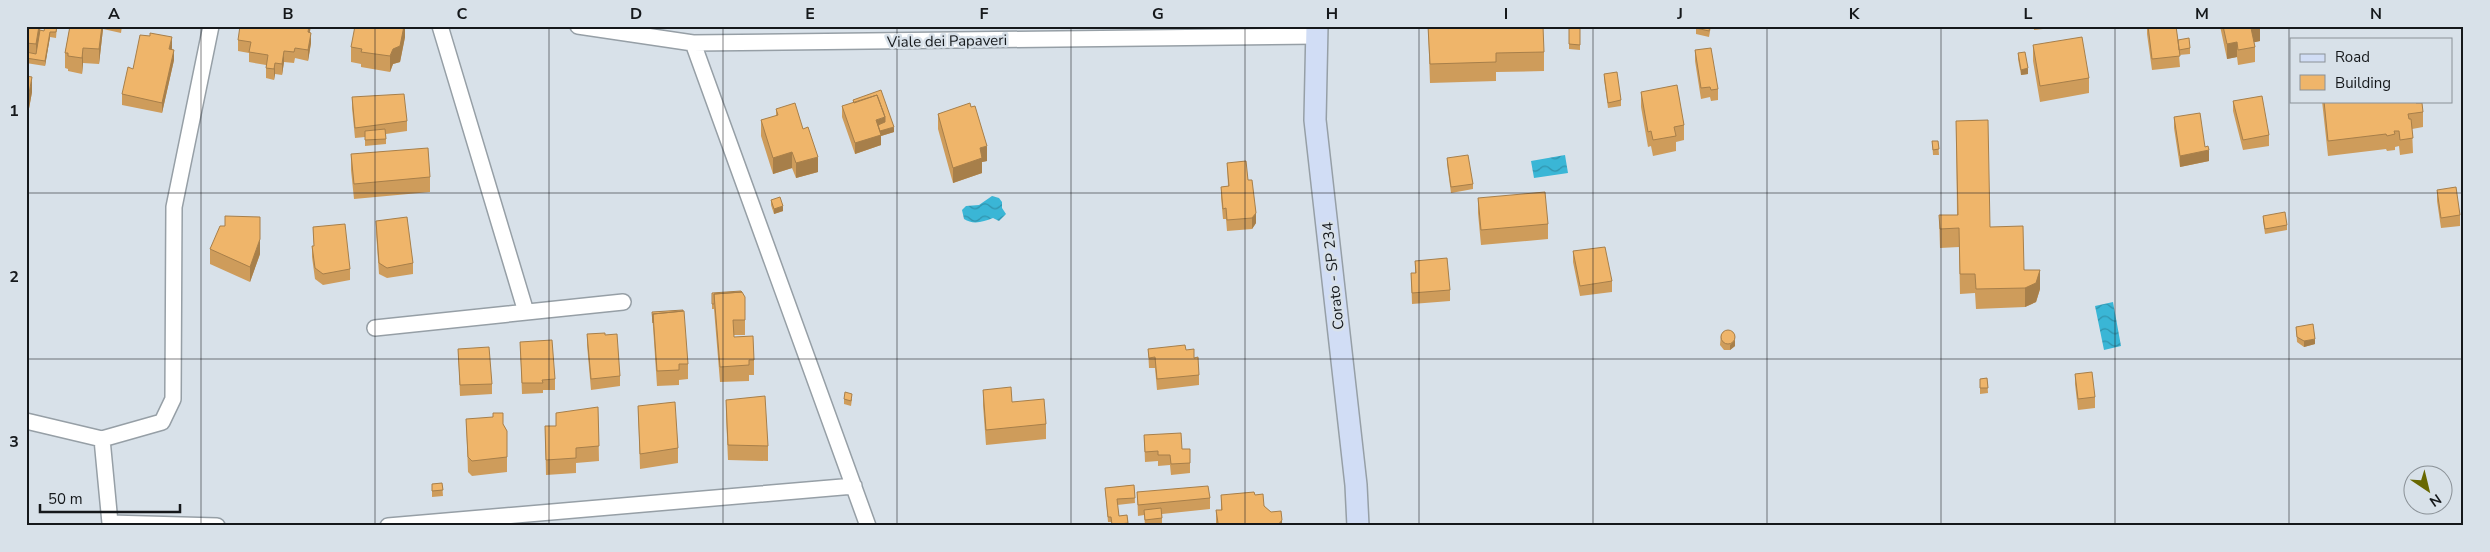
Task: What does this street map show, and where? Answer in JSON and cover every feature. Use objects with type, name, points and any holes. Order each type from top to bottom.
[{"type":"main road","name":"Corato - SP 234","points":[[1317,31],[1315,120],[1356,485],[1358,526]]},
{"type":"street","points":[[26,421],[102,440],[162,422],[172,399],[174,207],[211,26]]},
{"type":"street","points":[[440,26],[526,312]]},
{"type":"street","name":"Viale dei Papaveri","points":[[578,26],[694,43],[1317,31]]},
{"type":"street","points":[[694,43],[868,526]]},
{"type":"street","points":[[375,328],[622,302]]},
{"type":"street","points":[[102,440],[110,523],[216,526]]},
{"type":"street","points":[[388,526],[854,486]]},
{"type":"water","points":[[1565,155],[1568,173],[1534,178],[1531,161]]},
{"type":"water","points":[[992,196],[999,198],[1006,214],[999,221],[993,218],[982,222],[964,219],[962,210],[966,206],[979,205]]},
{"type":"water","points":[[2113,302],[2121,346],[2104,350],[2095,306]]},
{"type":"building","points":[[26,26],[39,26],[36,44],[26,43]]},
{"type":"building","points":[[45,26],[57,26],[56,32],[50,32],[45,61],[26,58],[26,52],[36,54],[40,30],[44,31]]},
{"type":"building","points":[[70,26],[102,26],[99,49],[83,48],[82,58],[68,56],[68,53],[65,53]]},
{"type":"building","points":[[240,26],[309,26],[308,32],[311,33],[308,50],[295,48],[294,52],[284,51],[282,64],[275,63],[274,69],[266,68],[268,55],[249,52],[251,42],[238,40]]},
{"type":"building","points":[[355,26],[404,26],[400,46],[393,49],[390,56],[361,52],[362,49],[351,47]]},
{"type":"building","points":[[1428,26],[1543,26],[1544,52],[1496,53],[1496,62],[1430,64]]},
{"type":"building","points":[[1696,26],[1710,26],[1709,31],[1696,28]]},
{"type":"building","points":[[2148,26],[2176,26],[2180,56],[2152,59]]},
{"type":"building","points":[[2223,26],[2257,26],[2251,28],[2255,47],[2238,50],[2237,42],[2227,44]]},
{"type":"building","points":[[1569,27],[1580,28],[1580,45],[1569,44]]},
{"type":"building","points":[[150,33],[172,37],[169,49],[174,50],[162,103],[122,94],[128,67],[133,69],[140,35],[150,36]]},
{"type":"building","points":[[2082,37],[2089,78],[2040,86],[2033,45]]},
{"type":"building","points":[[2189,38],[2190,48],[2179,50],[2178,40]]},
{"type":"building","points":[[1711,48],[1718,89],[1711,90],[1710,87],[1701,88],[1695,50]]},
{"type":"building","points":[[2025,52],[2028,68],[2021,70],[2018,53]]},
{"type":"building","points":[[1617,72],[1621,100],[1608,103],[1604,74]]},
{"type":"building","points":[[26,76],[32,77],[28,99],[26,99]]},
{"type":"building","points":[[1677,85],[1684,125],[1674,127],[1676,136],[1653,140],[1651,131],[1648,132],[1641,92]]},
{"type":"building","points":[[881,90],[894,127],[880,131],[878,125],[885,122],[885,117],[877,95],[854,103],[853,100]]},
{"type":"building","points":[[404,94],[407,121],[355,128],[352,97]]},
{"type":"building","points":[[877,95],[885,117],[876,120],[881,135],[855,143],[842,106]]},
{"type":"building","points":[[2262,96],[2269,135],[2243,140],[2233,101]]},
{"type":"building","points":[[2324,102],[2422,103],[2423,112],[2408,114],[2409,119],[2411,119],[2413,138],[2400,140],[2399,131],[2394,131],[2395,134],[2387,136],[2386,134],[2328,141]]},
{"type":"building","points":[[795,103],[803,129],[808,127],[818,157],[796,163],[792,152],[773,158],[761,120],[778,115],[776,109]]},
{"type":"building","points":[[970,103],[971,107],[975,106],[987,146],[980,148],[982,158],[953,168],[938,114]]},
{"type":"building","points":[[2200,113],[2205,147],[2208,146],[2209,150],[2180,156],[2174,117]]},
{"type":"building","points":[[1988,120],[1990,227],[2023,226],[2024,270],[2040,270],[2036,283],[2025,288],[1976,289],[1975,274],[1960,274],[1959,228],[1940,229],[1939,215],[1958,215],[1956,121]]},
{"type":"building","points":[[385,129],[386,139],[365,140],[365,131]]},
{"type":"building","points":[[1932,141],[1938,141],[1939,149],[1933,150]]},
{"type":"building","points":[[428,148],[430,177],[354,184],[351,154]]},
{"type":"building","points":[[1468,155],[1473,184],[1451,187],[1447,158]]},
{"type":"building","points":[[1246,161],[1248,180],[1252,180],[1256,213],[1252,218],[1227,220],[1226,208],[1223,209],[1221,187],[1229,186],[1227,163]]},
{"type":"building","points":[[2456,187],[2460,215],[2441,218],[2437,190]]},
{"type":"building","points":[[1545,192],[1548,224],[1481,230],[1478,198]]},
{"type":"building","points":[[780,197],[783,206],[774,209],[771,200]]},
{"type":"building","points":[[2285,212],[2287,225],[2265,229],[2263,216]]},
{"type":"building","points":[[225,216],[260,217],[260,239],[250,267],[210,249],[220,226],[225,226]]},
{"type":"building","points":[[407,217],[413,263],[387,268],[379,263],[376,221]]},
{"type":"building","points":[[345,224],[350,269],[323,274],[315,268],[312,246],[314,246],[313,227]]},
{"type":"building","points":[[1605,247],[1612,281],[1580,286],[1573,251]]},
{"type":"building","points":[[1447,258],[1450,290],[1412,293],[1411,273],[1416,273],[1415,261]]},
{"type":"building","points":[[741,291],[714,294],[714,304],[712,304],[712,293]]},
{"type":"building","points":[[742,292],[745,297],[745,320],[733,320],[734,337],[753,336],[754,360],[749,360],[749,365],[720,367],[714,294]]},
{"type":"building","points":[[683,310],[653,314],[653,323],[652,312]]},
{"type":"building","points":[[684,311],[688,364],[679,364],[679,370],[657,371],[653,314]]},
{"type":"building","points":[[2313,324],[2315,339],[2304,341],[2297,337],[2296,327]]},
{"type":"building","points":[[1725,330],[1731,330],[1735,337],[1731,344],[1725,344],[1721,340],[1721,334]]},
{"type":"building","points":[[605,333],[605,335],[617,334],[620,376],[591,379],[587,334]]},
{"type":"building","points":[[552,340],[555,379],[542,380],[543,383],[522,383],[520,342]]},
{"type":"building","points":[[1185,345],[1186,350],[1194,349],[1194,358],[1198,357],[1199,375],[1157,379],[1155,357],[1149,358],[1148,349]]},
{"type":"building","points":[[489,347],[492,384],[460,385],[458,349]]},
{"type":"building","points":[[2092,372],[2095,397],[2078,399],[2075,374]]},
{"type":"building","points":[[1987,378],[1988,388],[1980,388],[1980,379]]},
{"type":"building","points":[[1011,387],[1012,402],[1044,399],[1046,424],[986,430],[983,390]]},
{"type":"building","points":[[845,392],[852,394],[851,401],[844,399]]},
{"type":"building","points":[[765,396],[768,446],[728,445],[726,400]]},
{"type":"building","points":[[675,402],[678,448],[640,454],[638,406]]},
{"type":"building","points":[[598,407],[599,446],[576,448],[576,458],[546,460],[545,426],[556,426],[556,413]]},
{"type":"building","points":[[493,413],[503,413],[503,424],[507,431],[507,457],[472,461],[468,457],[466,419],[493,417]]},
{"type":"building","points":[[1181,433],[1182,449],[1190,449],[1190,463],[1171,464],[1170,455],[1158,455],[1158,451],[1145,452],[1144,435]]},
{"type":"building","points":[[442,483],[443,490],[432,491],[432,484]]},
{"type":"building","points":[[1134,485],[1135,498],[1117,499],[1119,516],[1127,515],[1128,523],[1112,525],[1111,517],[1108,517],[1105,488]]},
{"type":"building","points":[[1208,486],[1210,498],[1138,505],[1137,492]]},
{"type":"building","points":[[1254,492],[1255,495],[1263,494],[1264,506],[1271,512],[1281,511],[1282,520],[1277,526],[1219,526],[1216,510],[1222,510],[1221,495]]},
{"type":"building","points":[[1161,508],[1162,518],[1145,520],[1144,510]]}]
